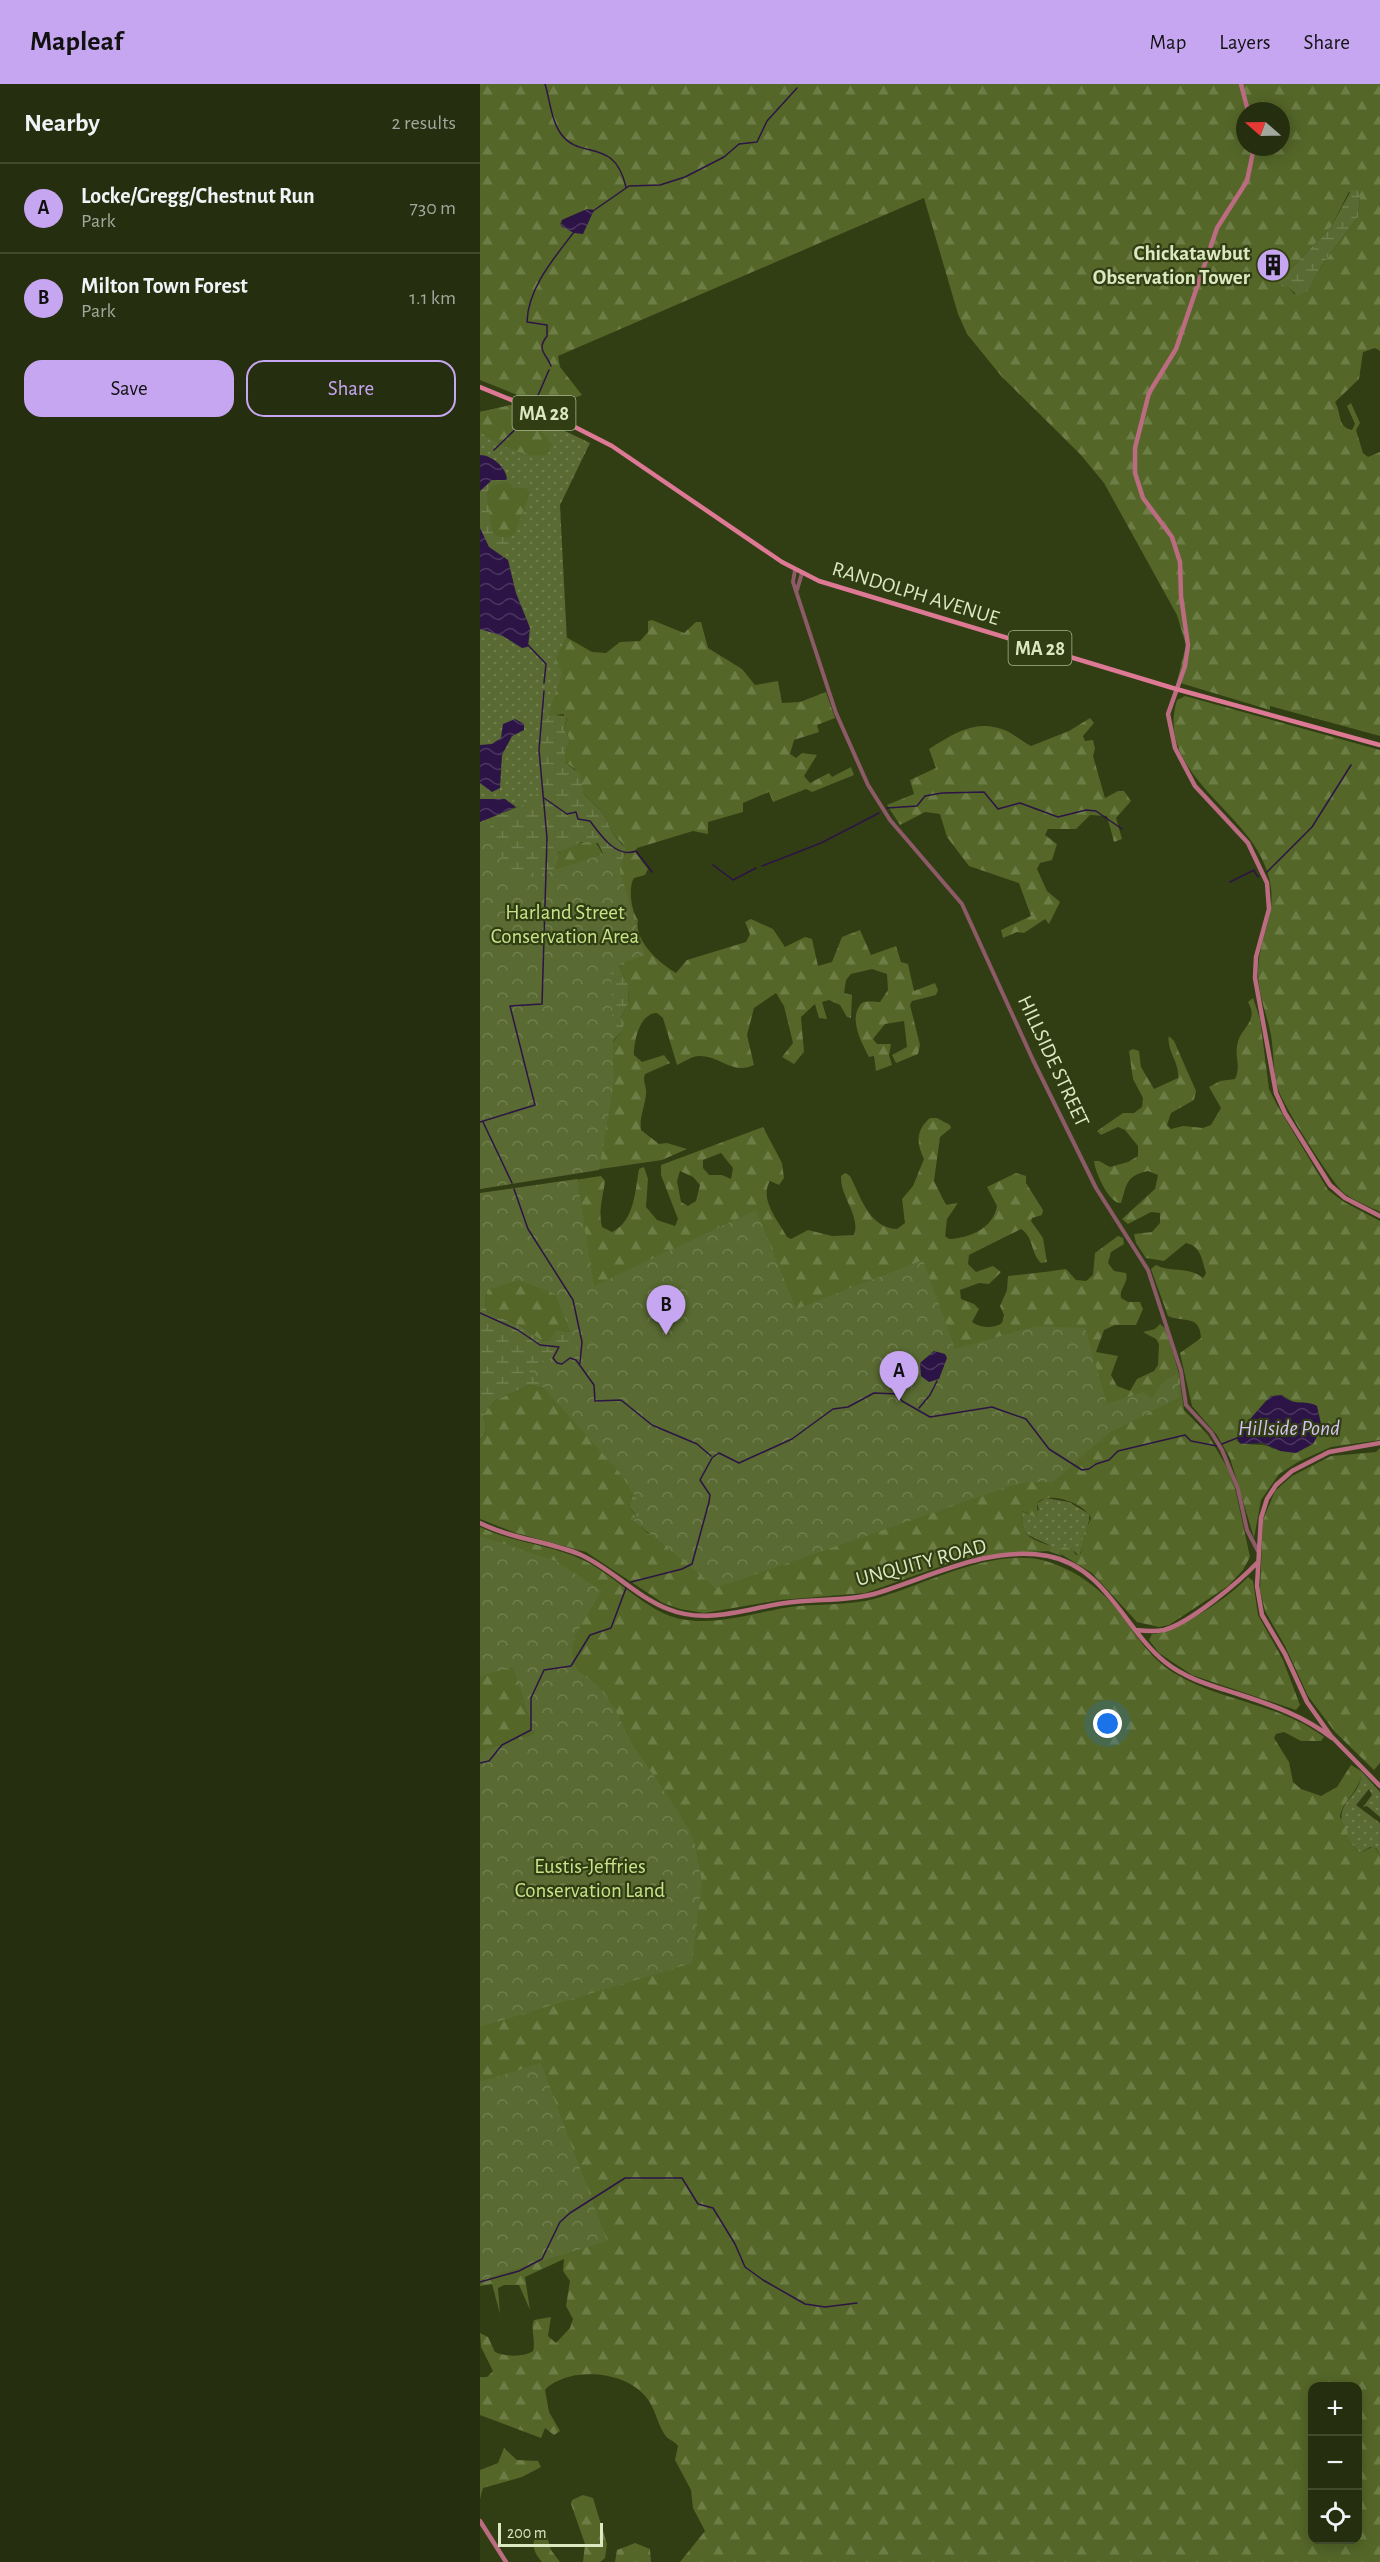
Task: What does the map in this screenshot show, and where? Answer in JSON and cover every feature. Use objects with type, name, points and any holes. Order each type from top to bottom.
[{"type":"main road","points":[[1241,84],[1246,102]]},
{"type":"main road","points":[[1252,156],[1247,181],[1217,228],[1178,344],[1149,393],[1135,448],[1135,473],[1138,489],[1148,507],[1172,537],[1180,562],[1181,596],[1188,645],[1185,666],[1167,719],[1181,763],[1199,791],[1246,840],[1266,881],[1269,909],[1256,957],[1255,978],[1277,1098],[1333,1189],[1346,1199],[1380,1216]]},
{"type":"main road","name":"RANDOLPH AVENUE","points":[[480,387],[566,422],[618,449],[802,573],[853,592],[1176,689],[1380,746]]},
{"type":"main road","points":[[1380,1443],[1331,1451],[1284,1477],[1272,1490],[1264,1506],[1258,1551],[1257,1596],[1262,1615],[1284,1652],[1301,1692],[1332,1738],[1380,1786]]},
{"type":"main road","name":"UNQUITY ROAD","points":[[480,1523],[514,1536],[578,1554],[659,1605],[680,1613],[702,1616],[791,1602],[862,1597],[967,1563],[1017,1555],[1046,1556],[1069,1563],[1088,1575],[1112,1599],[1160,1659],[1184,1675],[1284,1710],[1312,1723],[1332,1738]]},
{"type":"main road","points":[[1136,1630],[1157,1631],[1174,1626],[1234,1585],[1258,1562]]},
{"type":"main road","points":[[480,2521],[506,2562]]},
{"type":"street","name":"HILLSIDE STREET","points":[[795,570],[793,579],[797,594],[837,713],[866,781],[890,820],[962,904],[1033,1060],[1096,1188],[1145,1264],[1181,1368],[1186,1405],[1210,1432],[1224,1453],[1238,1489],[1247,1530],[1258,1551]]},
{"type":"street","points":[[797,594],[802,573]]},
{"type":"green space","points":[[480,84],[1380,84],[1380,351],[1375,348],[1363,352],[1359,379],[1335,402],[1342,423],[1352,430],[1355,424],[1347,406],[1351,403],[1360,423],[1356,430],[1363,453],[1368,457],[1380,452],[1380,736],[1270,706],[1270,710],[1177,682],[1186,645],[1177,615],[1104,483],[1080,454],[1002,377],[967,334],[958,314],[924,198],[558,356],[560,367],[582,395],[550,408],[480,380]],"holes":[[[1349,192],[1360,197],[1358,217],[1322,265],[1309,290],[1294,294],[1280,276],[1288,272],[1331,227]],[[587,209],[592,214],[587,224],[574,233],[560,224],[562,220]]]},
{"type":"green space","points":[[1352,189],[1358,191],[1360,197],[1358,217],[1322,265],[1309,290],[1298,296],[1288,287],[1281,286],[1277,279],[1288,272],[1331,227]]},
{"type":"green space","points":[[511,405],[590,443],[560,505],[567,642],[543,798],[487,817],[480,823],[480,412]]},
{"type":"green space","points":[[511,405],[542,420],[542,432],[552,443],[548,454],[541,456],[523,453],[503,446],[480,432],[480,412]]},
{"type":"green space","points":[[492,480],[507,481],[491,486],[486,493],[493,535],[510,539],[505,550],[506,556],[489,547],[480,528],[480,490]]},
{"type":"green space","points":[[507,481],[513,488],[526,488],[530,492],[514,535],[504,539],[492,533],[486,493],[491,486]]},
{"type":"green space","points":[[652,620],[684,633],[696,622],[701,622],[708,648],[742,669],[755,685],[778,681],[782,703],[800,702],[826,692],[835,718],[817,725],[819,732],[794,740],[790,754],[796,758],[802,753],[817,755],[804,776],[810,783],[829,773],[832,777],[851,767],[854,775],[812,792],[806,789],[773,802],[769,792],[743,803],[743,812],[708,822],[708,834],[693,831],[637,848],[635,852],[648,869],[645,875],[634,878],[631,899],[638,920],[640,936],[649,951],[676,973],[687,960],[746,942],[750,934],[745,922],[751,919],[773,929],[785,947],[805,937],[812,939],[818,966],[832,962],[842,937],[860,930],[871,955],[896,946],[901,962],[908,964],[914,991],[935,983],[938,990],[936,995],[912,1001],[910,1005],[920,1045],[918,1054],[896,1063],[892,1055],[907,1047],[904,1021],[885,1024],[873,1039],[877,1044],[891,1044],[889,1055],[892,1065],[876,1071],[874,1056],[869,1057],[856,1024],[857,1010],[861,1004],[880,1002],[888,990],[887,974],[872,969],[851,974],[846,980],[844,993],[852,995],[851,1018],[847,1017],[840,1005],[829,1000],[822,1002],[827,1019],[819,1018],[815,1004],[801,1017],[804,1052],[794,1064],[782,1057],[793,1043],[784,1006],[776,993],[754,1008],[747,1035],[754,1065],[746,1067],[733,1067],[699,1056],[677,1065],[663,1018],[657,1013],[651,1014],[646,1017],[639,1028],[634,1055],[642,1062],[664,1055],[670,1063],[645,1074],[646,1094],[641,1130],[659,1144],[667,1143],[687,1149],[662,1160],[573,1173],[596,1062],[622,1031],[620,1019],[628,1004],[629,986],[620,969],[617,951],[556,873],[557,857],[560,850],[564,848],[595,841],[605,858],[619,870],[621,859],[625,854],[623,844],[613,834],[603,813],[584,794],[575,769],[565,762],[570,740],[564,729],[567,718],[563,714],[548,716],[562,673],[555,660],[566,637],[592,652],[606,653],[620,642],[640,641],[648,632],[648,621]]},
{"type":"green space","points":[[1185,696],[1380,750],[1380,1212],[1348,1196],[1338,1186],[1319,1160],[1278,1089],[1271,1035],[1258,981],[1259,957],[1271,904],[1268,874],[1249,838],[1202,785],[1188,766],[1178,746],[1174,724],[1177,700]]},
{"type":"green space","name":"Harland Street Conservation Area","points":[[553,715],[567,716],[564,729],[570,740],[565,762],[580,774],[584,794],[603,813],[613,834],[626,849],[619,870],[605,858],[598,843],[582,842],[558,852],[556,873],[617,951],[620,969],[629,986],[628,1004],[620,1019],[624,1023],[622,1031],[604,1051],[516,1182],[480,1189],[480,822],[525,804],[537,794],[540,782],[539,726],[543,720]]},
{"type":"green space","points":[[1090,718],[1094,723],[1083,736],[1085,741],[1093,740],[1095,749],[1093,756],[1105,798],[1118,791],[1124,791],[1131,801],[1116,818],[1122,839],[1114,842],[1107,816],[1090,815],[1076,829],[1048,829],[1045,835],[1057,844],[1052,860],[1040,863],[1037,869],[1047,891],[1060,902],[1049,924],[1045,919],[1024,933],[1017,932],[1003,938],[1001,930],[1031,916],[1019,883],[969,866],[947,837],[940,814],[925,812],[900,825],[887,805],[914,794],[910,780],[936,768],[929,749],[966,729],[996,727],[1031,746],[1069,731]]},
{"type":"green space","name":"Harland Street Conservation Area","points":[[486,817],[513,883],[614,851],[645,955],[611,967],[614,1082],[599,1170],[480,1189],[480,823]]},
{"type":"green space","points":[[1253,998],[1260,1019],[1269,1089],[1328,1190],[1344,1202],[1380,1221],[1380,1440],[1331,1447],[1298,1462],[1279,1474],[1261,1500],[1254,1538],[1230,1458],[1217,1435],[1192,1406],[1180,1353],[1201,1338],[1200,1330],[1194,1322],[1168,1316],[1151,1269],[1156,1265],[1192,1272],[1203,1278],[1206,1273],[1200,1254],[1195,1247],[1186,1243],[1164,1261],[1146,1258],[1136,1243],[1134,1234],[1152,1232],[1160,1223],[1160,1213],[1151,1212],[1128,1224],[1122,1219],[1155,1189],[1158,1175],[1148,1171],[1135,1176],[1128,1182],[1121,1203],[1116,1202],[1107,1193],[1094,1161],[1110,1167],[1128,1162],[1138,1156],[1138,1146],[1125,1130],[1118,1127],[1101,1135],[1097,1131],[1123,1113],[1134,1113],[1142,1107],[1143,1098],[1133,1079],[1129,1051],[1133,1049],[1139,1051],[1141,1067],[1154,1089],[1178,1078],[1177,1067],[1169,1046],[1169,1036],[1174,1041],[1196,1091],[1194,1100],[1171,1113],[1167,1125],[1171,1129],[1183,1126],[1203,1128],[1211,1125],[1221,1108],[1209,1087],[1220,1081],[1235,1079],[1238,1070],[1239,1040],[1252,1015],[1248,1002]],"holes":[[[1282,1395],[1296,1404],[1312,1404],[1274,1449],[1265,1445],[1237,1441],[1239,1432],[1266,1401]]]},
{"type":"green space","points":[[930,1118],[937,1118],[950,1125],[951,1128],[940,1137],[934,1181],[946,1205],[958,1203],[947,1219],[945,1236],[949,1239],[964,1237],[979,1231],[991,1221],[997,1206],[987,1187],[1016,1173],[1026,1176],[1026,1183],[1043,1210],[1042,1215],[1032,1218],[1031,1221],[1043,1238],[1047,1262],[1041,1263],[1028,1236],[1021,1229],[969,1255],[968,1264],[976,1272],[993,1266],[1001,1272],[989,1284],[979,1283],[960,1290],[961,1299],[974,1304],[979,1309],[972,1322],[975,1324],[991,1327],[1002,1323],[1004,1315],[1000,1306],[1007,1290],[1008,1276],[1066,1269],[1076,1280],[1086,1281],[1093,1275],[1095,1253],[1118,1236],[1123,1238],[1124,1244],[1111,1252],[1108,1263],[1114,1271],[1126,1273],[1121,1298],[1128,1302],[1140,1302],[1143,1309],[1136,1325],[1115,1325],[1104,1330],[1096,1352],[1118,1356],[1111,1375],[1117,1386],[1130,1391],[1137,1379],[1154,1371],[1158,1365],[1159,1344],[1156,1339],[1143,1332],[1155,1329],[1160,1324],[1166,1329],[1179,1374],[1184,1410],[1208,1435],[1228,1469],[1235,1488],[1250,1557],[1243,1570],[1228,1586],[1169,1625],[1159,1627],[1137,1622],[1092,1573],[1059,1553],[1058,1550],[1064,1547],[1072,1549],[1076,1555],[1081,1553],[1083,1536],[1091,1518],[1082,1508],[1066,1500],[1050,1498],[1037,1503],[1038,1518],[1022,1511],[1027,1535],[1051,1546],[1050,1551],[1008,1553],[962,1559],[865,1593],[780,1600],[704,1613],[680,1609],[663,1603],[586,1552],[516,1533],[480,1519],[480,1440],[486,1430],[484,1413],[496,1400],[530,1385],[548,1390],[558,1387],[581,1396],[594,1406],[602,1428],[614,1431],[643,1445],[646,1463],[642,1491],[632,1496],[629,1507],[642,1528],[649,1534],[661,1534],[667,1523],[679,1483],[709,1456],[712,1450],[693,1432],[685,1433],[661,1428],[650,1416],[633,1408],[611,1387],[598,1397],[594,1395],[606,1376],[602,1369],[596,1366],[595,1361],[602,1330],[612,1313],[632,1312],[643,1332],[675,1359],[697,1353],[710,1341],[713,1326],[708,1312],[674,1291],[661,1276],[653,1271],[638,1271],[606,1287],[591,1286],[581,1269],[579,1205],[568,1185],[555,1190],[540,1188],[503,1191],[601,1176],[605,1181],[601,1209],[602,1227],[612,1232],[620,1227],[630,1213],[639,1169],[644,1167],[648,1179],[646,1207],[657,1220],[675,1226],[678,1219],[661,1175],[661,1165],[763,1127],[782,1163],[784,1178],[779,1185],[770,1181],[767,1188],[768,1202],[787,1237],[791,1239],[808,1230],[832,1236],[854,1235],[855,1221],[842,1184],[841,1176],[845,1173],[850,1176],[862,1202],[873,1217],[887,1227],[897,1229],[905,1223],[902,1199],[913,1186],[924,1159],[919,1137],[925,1123]],"holes":[[[721,1153],[733,1168],[731,1179],[722,1175],[709,1175],[703,1168],[703,1160]],[[680,1171],[693,1177],[700,1185],[696,1201],[688,1206],[681,1202],[677,1181]],[[934,1351],[945,1354],[947,1358],[939,1379],[929,1382],[921,1376],[920,1363]]]},
{"type":"green space","points":[[577,1179],[594,1286],[756,1210],[796,1309],[923,1260],[955,1349],[1036,1326],[1085,1328],[1107,1404],[1143,1392],[1152,1398],[1163,1382],[1177,1374],[1180,1397],[1109,1433],[1053,1482],[1027,1482],[1010,1486],[716,1588],[631,1518],[646,1514],[620,1473],[525,1367],[578,1349],[555,1294],[519,1280],[480,1292],[480,1193]]},
{"type":"green space","points":[[480,1195],[581,1247],[657,1536],[643,1528],[629,1507],[632,1496],[642,1491],[548,1390],[530,1385],[496,1400],[484,1413],[486,1430],[480,1440]],"holes":[[[560,1270],[574,1326],[569,1332],[556,1330],[550,1340],[542,1341],[521,1326],[487,1312],[485,1303],[488,1286]]]},
{"type":"green space","points":[[546,1273],[574,1326],[569,1332],[559,1331],[550,1340],[542,1341],[521,1326],[487,1312],[485,1303],[488,1286]]},
{"type":"green space","points":[[1380,1448],[1380,1763],[1374,1770],[1335,1732],[1308,1696],[1285,1646],[1265,1611],[1260,1590],[1263,1520],[1275,1491],[1292,1476],[1331,1456],[1376,1452]]},
{"type":"green space","points":[[1046,1498],[1069,1502],[1089,1514],[1079,1556],[1074,1551],[1059,1553],[1062,1556],[1048,1551],[1050,1551],[1049,1545],[1028,1535],[1023,1529],[1022,1511],[1028,1514],[1039,1510],[1037,1503]]},
{"type":"green space","points":[[480,1527],[505,1537],[558,1550],[583,1560],[665,1614],[698,1621],[732,1618],[799,1606],[865,1601],[956,1570],[1001,1559],[1022,1558],[1053,1563],[1083,1579],[1102,1593],[1150,1653],[1174,1673],[1192,1683],[1288,1717],[1324,1737],[1321,1741],[1301,1741],[1284,1732],[1276,1734],[1274,1738],[1289,1762],[1293,1782],[1301,1789],[1321,1796],[1337,1787],[1351,1765],[1361,1771],[1359,1783],[1344,1805],[1340,1817],[1347,1829],[1349,1841],[1360,1853],[1374,1846],[1380,1855],[1380,2562],[680,2562],[705,2531],[693,2508],[691,2490],[675,2460],[678,2446],[665,2435],[649,2401],[635,2387],[608,2376],[588,2374],[555,2382],[545,2390],[549,2412],[560,2431],[554,2435],[545,2428],[541,2438],[480,2415],[480,2377],[487,2377],[493,2371],[481,2347],[480,2333],[488,2337],[495,2352],[520,2355],[533,2351],[534,2320],[551,2317],[548,2336],[556,2343],[570,2328],[573,2319],[566,2306],[570,2281],[563,2271],[564,2259],[525,2277],[530,2310],[519,2285],[504,2285],[498,2288],[500,2314],[492,2284],[480,2286]]},
{"type":"green space","name":"Eustis-Jeffries Conservation Land","points":[[480,1536],[556,1561],[602,1591],[575,1635],[572,1648],[573,1660],[578,1671],[598,1686],[615,1709],[632,1744],[679,1813],[695,1843],[702,1883],[692,1963],[480,2027],[480,1752],[535,1734],[513,1667],[480,1676]]},
{"type":"green space","points":[[1248,1577],[1253,1581],[1258,1615],[1283,1660],[1300,1705],[1296,1710],[1192,1675],[1159,1653],[1149,1640],[1152,1634],[1189,1621],[1229,1594]]},
{"type":"green space","points":[[1361,1771],[1380,1792],[1380,1817],[1367,1806],[1363,1807],[1372,1795],[1369,1789],[1356,1805],[1380,1823],[1380,1855],[1376,1848],[1370,1847],[1360,1853],[1349,1841],[1343,1826],[1341,1816],[1343,1808],[1357,1789]]},
{"type":"green space","points":[[541,2063],[607,2241],[480,2280],[480,2082]]},
{"type":"green space","points":[[504,2448],[517,2460],[538,2461],[541,2467],[522,2477],[483,2488],[480,2499],[480,2470],[498,2463]]},
{"type":"green space","points":[[583,2495],[593,2498],[607,2544],[605,2558],[600,2562],[583,2562],[585,2544],[571,2504],[572,2500]]},
{"type":"green space","points":[[541,2530],[545,2530],[551,2550],[560,2562],[542,2562],[536,2554],[534,2542]]},
{"type":"green space","points":[[635,2543],[650,2549],[651,2562],[615,2562],[617,2550]]},
{"type":"water","points":[[587,209],[594,210],[583,234],[574,233],[561,226],[562,220]]},
{"type":"water","points":[[480,455],[489,457],[498,463],[507,480],[492,480],[480,491]]},
{"type":"water","points":[[480,528],[489,547],[508,560],[516,593],[530,628],[528,647],[522,648],[503,636],[480,629]]},
{"type":"water","points":[[515,719],[524,724],[524,730],[512,736],[502,755],[500,788],[492,792],[480,783],[480,745],[492,744],[501,738],[503,724]]},
{"type":"water","points":[[480,799],[505,799],[516,807],[480,822]]},
{"type":"water","points":[[934,1351],[945,1354],[947,1358],[939,1379],[929,1382],[921,1376],[920,1363]]},
{"type":"water","name":"Hillside Pond","points":[[1282,1395],[1291,1401],[1317,1406],[1322,1428],[1313,1444],[1296,1453],[1280,1451],[1263,1443],[1240,1444],[1237,1438],[1239,1432],[1271,1396]]},
{"type":"waterway","points":[[545,84],[553,116],[561,134],[569,142],[605,155],[614,161],[621,171],[626,187]]},
{"type":"waterway","points":[[593,211],[629,186],[660,185],[685,177],[724,157],[739,144],[757,142],[767,121],[797,88]]},
{"type":"waterway","points":[[551,366],[542,348],[547,336],[547,325],[527,322],[528,309],[543,274],[574,232]]},
{"type":"waterway","points":[[536,400],[549,370]]},
{"type":"waterway","points":[[494,450],[530,415]]},
{"type":"waterway","points":[[528,645],[546,664],[544,683]]},
{"type":"waterway","points":[[480,1122],[535,1105],[510,1006],[542,1004],[547,838],[539,750],[544,691]]},
{"type":"waterway","points":[[1267,872],[1312,827],[1351,765]]},
{"type":"waterway","points":[[887,808],[917,806],[925,796],[942,793],[984,792],[998,809],[1020,803],[1058,817],[1086,810],[1096,811],[1122,829]]},
{"type":"waterway","points":[[544,798],[567,814],[576,812],[578,819],[590,821],[615,848],[622,852],[636,851],[652,872]]},
{"type":"waterway","points":[[762,866],[821,843],[879,813]]},
{"type":"waterway","points":[[713,865],[733,880],[756,868]]},
{"type":"waterway","points":[[1230,882],[1254,870],[1259,876]]},
{"type":"waterway","points":[[483,1122],[512,1183]]},
{"type":"waterway","points":[[514,1189],[528,1229],[573,1300],[582,1342],[580,1363]]},
{"type":"waterway","points":[[480,1313],[518,1330],[540,1345],[559,1347],[553,1358],[557,1363],[562,1364],[570,1358],[576,1360],[594,1385],[595,1401],[621,1400],[652,1425],[697,1444],[711,1456]]},
{"type":"waterway","points":[[919,1408],[930,1395],[937,1381]]},
{"type":"waterway","points":[[713,1457],[719,1453],[739,1463],[792,1439],[833,1409],[848,1407],[874,1393],[898,1394],[902,1401],[930,1417],[992,1407],[1026,1419],[1049,1449],[1082,1470],[1109,1460],[1118,1451],[1185,1435],[1191,1441],[1217,1446]]},
{"type":"waterway","points":[[1222,1444],[1237,1438]]},
{"type":"waterway","points":[[631,1582],[682,1569],[692,1564],[710,1495],[700,1480],[712,1458]]},
{"type":"waterway","points":[[480,1763],[489,1761],[502,1745],[531,1730],[531,1698],[544,1670],[571,1666],[590,1635],[611,1628],[626,1588]]},
{"type":"waterway","points":[[480,2282],[519,2271],[542,2259],[560,2222],[570,2213],[625,2178],[682,2178],[698,2204],[713,2208],[735,2244],[745,2267],[763,2280],[805,2304],[825,2307],[857,2303]]},
{"type":"place","name":"Chickatawbut Observation Tower","points":[[1273,265]]},
{"type":"place","name":"Milton Town Forest","points":[[666,1335]]},
{"type":"place","name":"Locke/Gregg/Chestnut Run","points":[[899,1401]]}]
